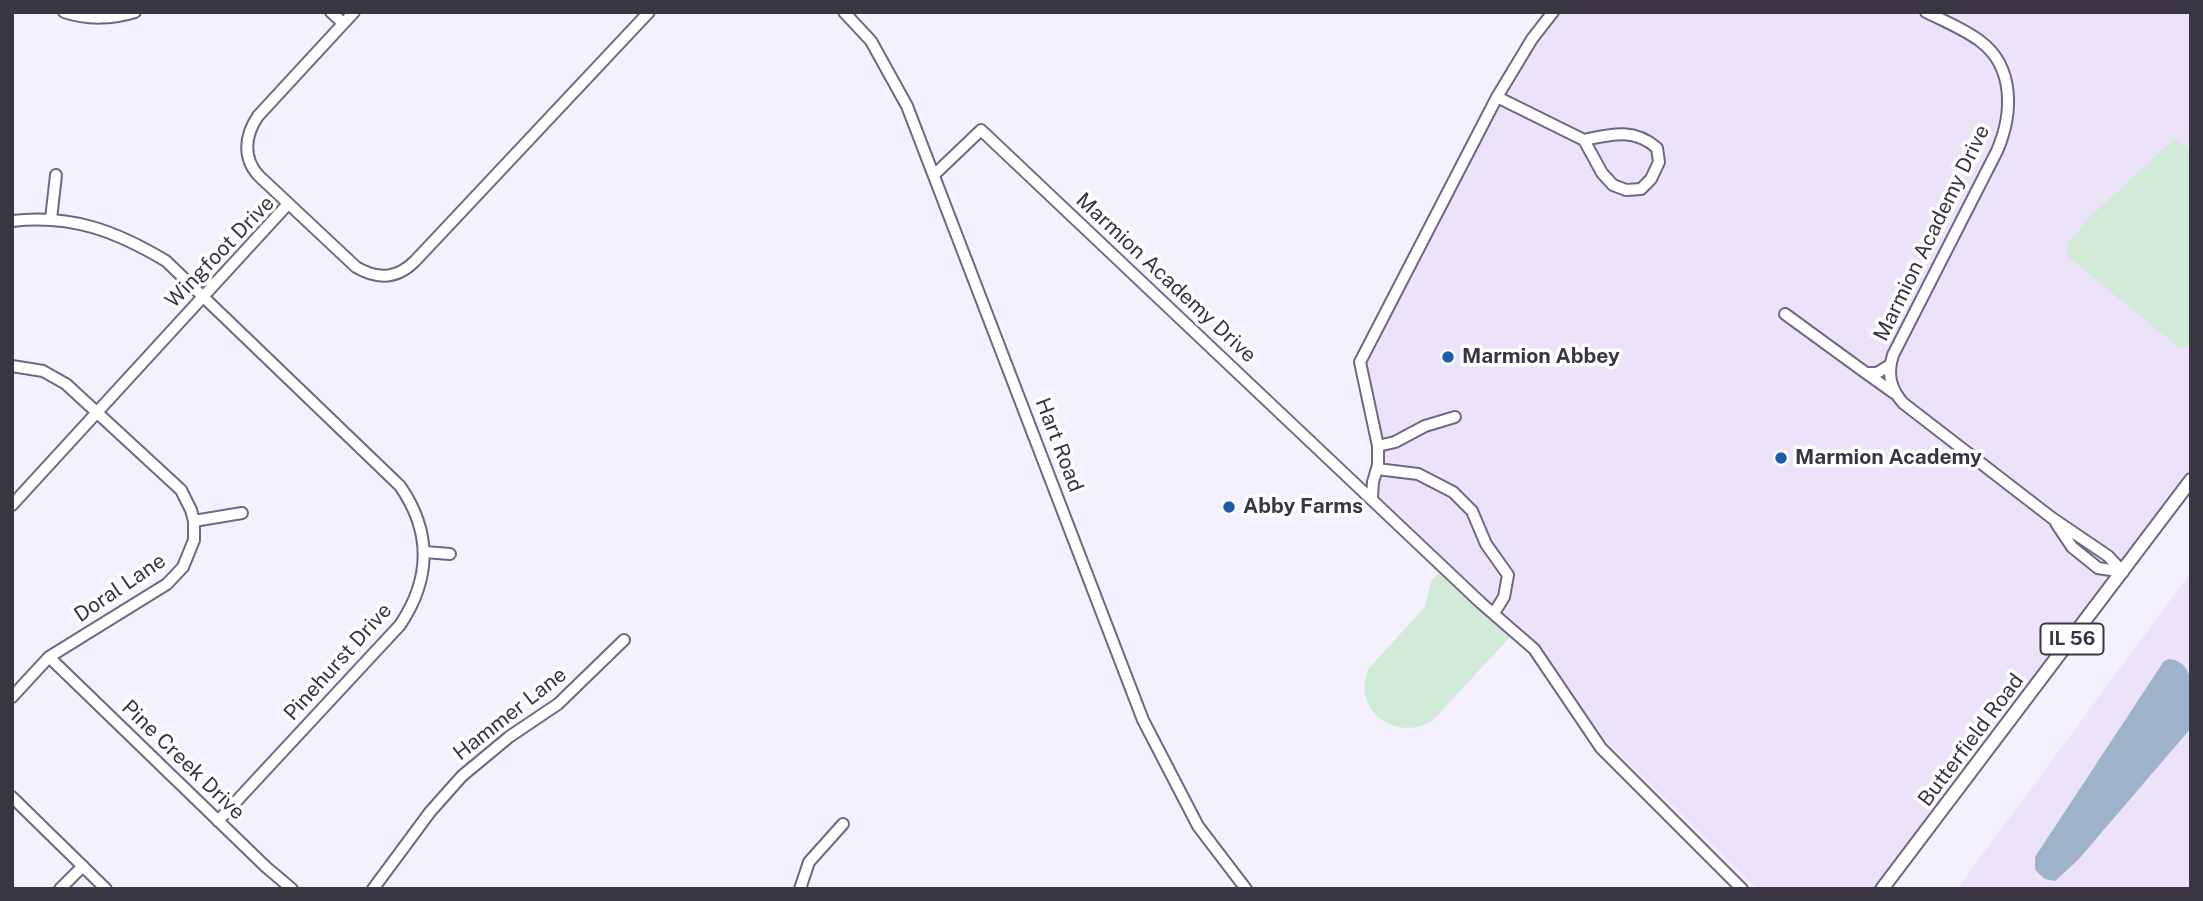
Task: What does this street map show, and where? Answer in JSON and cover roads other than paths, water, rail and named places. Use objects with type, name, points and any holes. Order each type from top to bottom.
[{"type":"main road","name":"Butterfield Road","points":[[1882,889],[2191,480]]},
{"type":"street","points":[[64,12],[89,17],[110,17],[135,12]]},
{"type":"street","points":[[331,12],[343,23]]},
{"type":"street","points":[[288,204],[253,169],[247,156],[249,134],[258,116],[354,12]]},
{"type":"street","name":"Wingfoot Drive","points":[[12,505],[288,204],[356,267],[377,276],[401,273],[649,12]]},
{"type":"street","name":"Hart Road","points":[[844,12],[871,41],[907,106],[1143,720],[1198,826],[1246,889]]},
{"type":"street","points":[[1372,498],[1378,446],[1360,362],[1497,97],[1532,39],[1553,12]]},
{"type":"street","name":"Marmion Academy Drive","points":[[1894,393],[1889,375],[1899,342],[2000,144],[2009,110],[2003,69],[1989,49],[1970,34],[1926,12]]},
{"type":"street","points":[[1497,97],[1584,140],[1602,173],[1613,185],[1626,190],[1640,189],[1656,171],[1659,162],[1657,148],[1646,138],[1630,134],[1584,140]]},
{"type":"street","name":"Marmion Academy Drive","points":[[935,174],[981,130],[1534,649],[1601,748],[1742,889]]},
{"type":"street","points":[[51,219],[56,175]]},
{"type":"street","name":"Pinehurst Drive","points":[[12,221],[51,219],[100,228],[134,242],[166,261],[400,486],[411,501],[417,518],[425,552],[424,570],[419,590],[400,625],[218,821]]},
{"type":"street","points":[[1785,314],[1894,393],[1903,403],[2052,518],[2108,556],[2123,572]]},
{"type":"street","points":[[1866,373],[1877,373],[1890,365]]},
{"type":"street","points":[[12,366],[30,367],[55,376],[98,412],[181,490],[194,521],[242,513]]},
{"type":"street","points":[[1378,446],[1395,442],[1425,426],[1455,417]]},
{"type":"street","points":[[1377,470],[1418,474],[1453,492],[1472,511],[1486,544],[1508,575],[1504,597],[1494,613]]},
{"type":"street","name":"Doral Lane","points":[[12,696],[49,657],[167,584],[177,575],[192,550],[194,521]]},
{"type":"street","points":[[425,552],[450,554]]},
{"type":"street","name":"Hammer Lane","points":[[373,889],[430,812],[462,776],[509,737],[558,704],[624,640]]},
{"type":"street","name":"Pine Creek Drive","points":[[49,657],[292,889]]},
{"type":"street","points":[[12,797],[106,889]]},
{"type":"street","points":[[800,889],[809,862],[843,824]]},
{"type":"street","points":[[60,889],[83,866]]},
{"type":"water","points":[[2169,659],[2179,662],[2190,676],[2191,728],[2078,860],[2055,881],[2045,879],[2035,870],[2035,857],[2164,661]]},
{"type":"place","name":"Marmion Abbey","points":[[1448,357]]},
{"type":"place","name":"Marmion Academy","points":[[1781,458]]},
{"type":"place","name":"Abby Farms","points":[[1229,507]]}]
